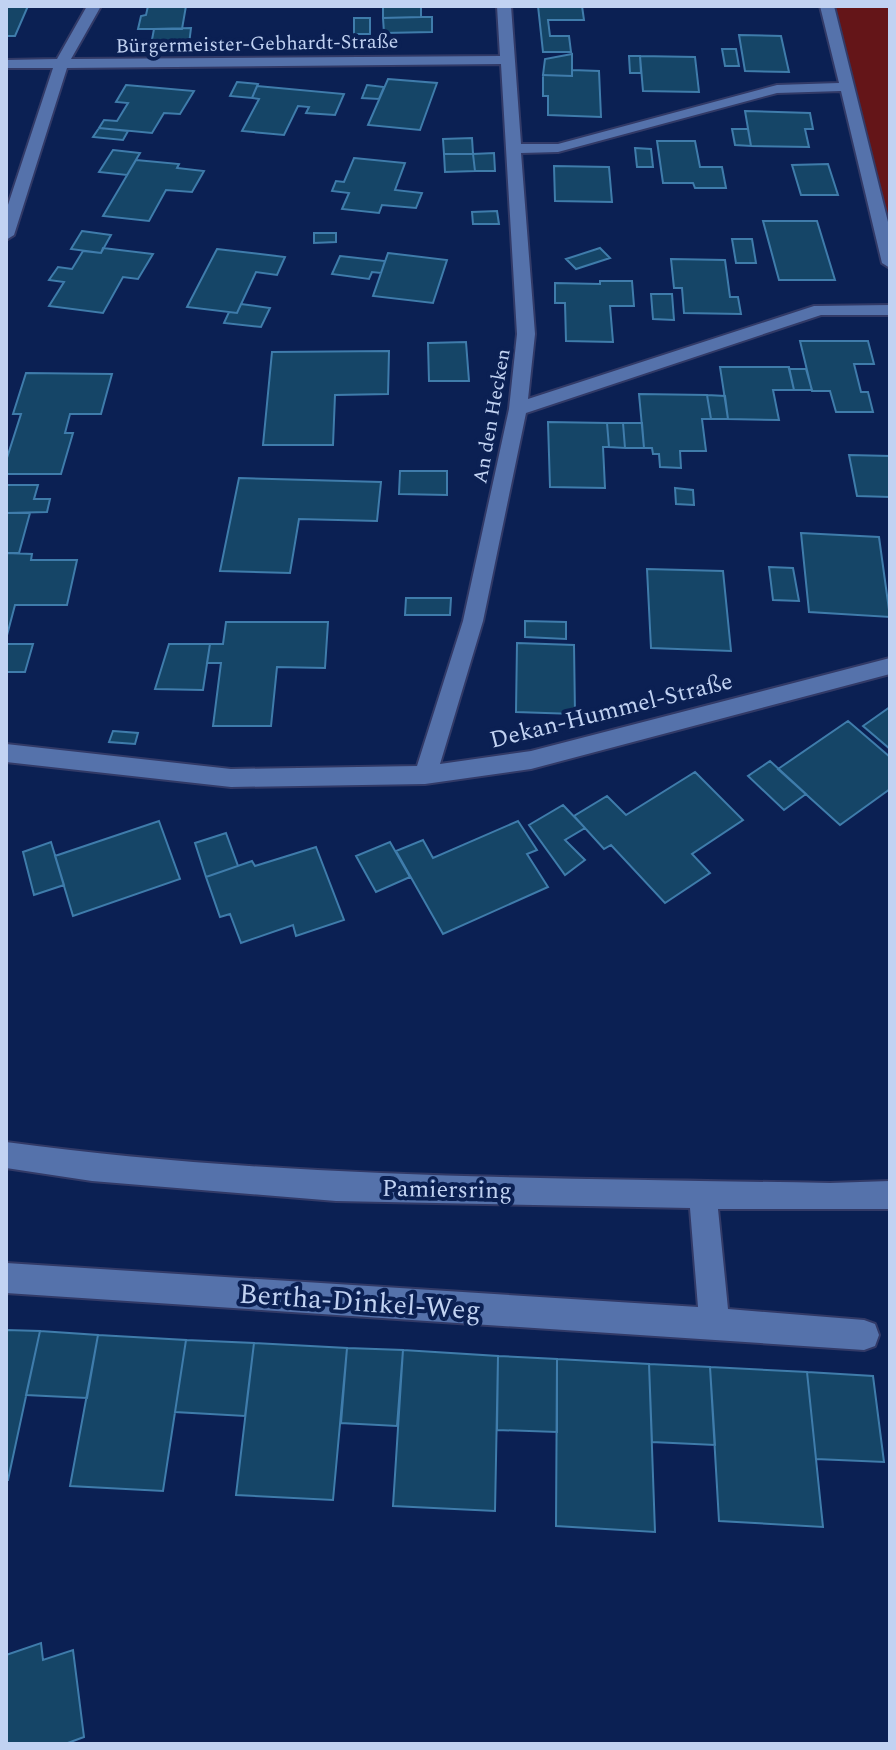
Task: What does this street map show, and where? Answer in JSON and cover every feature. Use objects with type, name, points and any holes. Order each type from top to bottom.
[{"type":"street","points":[[6,235],[61,65],[94,6]]},
{"type":"street","name":"An den Hecken","points":[[425,775],[473,621],[518,409],[526,334],[504,6]]},
{"type":"street","points":[[827,6],[890,263]]},
{"type":"street","name":"Bürgermeister-Gebhardt-Straße","points":[[6,64],[509,60]]},
{"type":"street","points":[[515,149],[558,148],[777,89],[848,87]]},
{"type":"street","points":[[518,409],[820,310],[890,310]]},
{"type":"street","name":"Dekan-Hummel-Straße","points":[[6,753],[231,778],[425,775],[531,760],[890,666]]},
{"type":"street","name":"Pamiersring","points":[[6,1155],[92,1167],[336,1187],[830,1197],[890,1195]]},
{"type":"street","points":[[703,1194],[714,1323]]},
{"type":"street","name":"Bertha-Dinkel-Weg","points":[[6,1278],[864,1335]]},
{"type":"shaded area","points":[[833,6],[890,6],[890,238]]},
{"type":"building","points":[[6,6],[28,6],[15,36],[6,36]]},
{"type":"building","points":[[148,6],[186,6],[182,29],[138,29],[141,16],[146,15]]},
{"type":"building","points":[[383,6],[421,6],[421,17],[383,18]]},
{"type":"building","points":[[538,6],[582,6],[584,20],[548,20],[550,36],[569,36],[571,52],[543,52]]},
{"type":"building","points":[[432,17],[432,32],[384,33],[383,18]]},
{"type":"building","points":[[354,18],[370,18],[370,34],[354,34]]},
{"type":"building","points":[[191,28],[189,44],[151,45],[154,29]]},
{"type":"building","points":[[739,35],[781,36],[789,72],[745,71]]},
{"type":"building","points":[[722,49],[736,49],[739,66],[725,66]]},
{"type":"building","points":[[572,54],[572,76],[543,75],[545,59]]},
{"type":"building","points":[[629,56],[640,56],[641,73],[630,73]]},
{"type":"building","points":[[640,56],[695,57],[699,92],[643,91]]},
{"type":"building","points":[[572,70],[599,71],[601,117],[548,115],[548,96],[543,96],[543,75],[572,76]]},
{"type":"building","points":[[388,79],[437,83],[420,130],[368,125]]},
{"type":"building","points":[[237,82],[258,84],[252,98],[230,96]]},
{"type":"building","points":[[126,85],[194,91],[180,114],[164,113],[152,133],[99,128],[104,120],[117,121],[128,103],[116,102]]},
{"type":"building","points":[[367,85],[384,87],[379,99],[362,98]]},
{"type":"building","points":[[257,86],[344,94],[335,115],[306,113],[309,107],[298,106],[284,135],[242,131],[259,99],[252,98]]},
{"type":"building","points":[[745,111],[810,113],[813,129],[805,129],[809,147],[751,146]]},
{"type":"building","points":[[99,128],[128,131],[123,140],[93,137]]},
{"type":"building","points":[[732,129],[748,129],[751,146],[735,145]]},
{"type":"building","points":[[472,138],[473,154],[444,154],[443,139]]},
{"type":"building","points":[[657,141],[695,141],[700,167],[722,167],[726,188],[695,188],[693,183],[663,183]]},
{"type":"building","points":[[635,148],[651,149],[653,167],[637,167]]},
{"type":"building","points":[[113,150],[140,153],[127,175],[99,172]]},
{"type":"building","points":[[494,153],[495,171],[475,171],[473,154]]},
{"type":"building","points":[[444,154],[473,154],[475,171],[445,172]]},
{"type":"building","points":[[354,158],[405,163],[395,190],[422,193],[416,208],[382,205],[379,213],[342,209],[349,193],[332,191],[336,181],[344,182]]},
{"type":"building","points":[[136,160],[179,164],[177,168],[204,171],[192,192],[166,190],[149,221],[103,216]]},
{"type":"building","points":[[828,164],[838,195],[801,195],[792,165]]},
{"type":"building","points":[[554,166],[609,167],[612,202],[555,201]]},
{"type":"building","points":[[497,211],[499,224],[473,224],[472,212]]},
{"type":"building","points":[[763,221],[817,221],[835,280],[779,280]]},
{"type":"building","points":[[82,231],[111,235],[101,253],[71,249]]},
{"type":"building","points":[[314,233],[336,233],[336,242],[314,243]]},
{"type":"building","points":[[732,239],[752,239],[756,263],[736,263]]},
{"type":"building","points":[[103,248],[153,254],[138,279],[123,277],[103,313],[49,306],[64,282],[49,280],[58,267],[72,269],[83,251],[101,253]]},
{"type":"building","points":[[600,248],[610,258],[576,269],[566,259]]},
{"type":"building","points":[[217,249],[285,257],[277,275],[256,272],[237,313],[187,307]]},
{"type":"building","points":[[388,253],[447,260],[433,303],[373,296]]},
{"type":"building","points":[[340,256],[385,261],[381,273],[372,272],[369,279],[332,274]]},
{"type":"building","points":[[671,259],[725,260],[730,297],[738,297],[741,314],[684,313],[682,288],[674,288]]},
{"type":"building","points":[[600,281],[632,281],[634,306],[610,306],[613,342],[566,341],[565,303],[555,303],[555,283],[600,284]]},
{"type":"building","points":[[651,294],[672,294],[674,320],[653,319]]},
{"type":"building","points":[[241,304],[270,308],[261,327],[224,323],[229,312],[237,313]]},
{"type":"building","points":[[800,341],[868,341],[874,364],[854,364],[861,392],[868,392],[873,412],[836,412],[830,391],[812,391]]},
{"type":"building","points":[[466,342],[469,381],[429,381],[428,343]]},
{"type":"building","points":[[389,351],[388,394],[335,395],[333,445],[263,445],[272,352]]},
{"type":"building","points":[[720,367],[789,367],[794,390],[773,390],[779,420],[728,419]]},
{"type":"building","points":[[789,369],[806,369],[812,390],[794,390]]},
{"type":"building","points":[[26,373],[112,374],[101,414],[70,414],[65,433],[73,433],[61,474],[6,474],[6,461],[21,414],[13,414]]},
{"type":"building","points":[[639,394],[707,395],[711,419],[702,419],[706,451],[680,451],[681,468],[660,467],[659,454],[653,454],[652,448],[644,448]]},
{"type":"building","points":[[707,395],[725,396],[728,419],[711,419]]},
{"type":"building","points":[[548,422],[607,423],[609,447],[603,447],[605,488],[550,487]]},
{"type":"building","points":[[607,423],[623,423],[625,448],[609,447]]},
{"type":"building","points":[[623,423],[642,423],[644,448],[625,448]]},
{"type":"building","points":[[849,455],[890,456],[890,497],[857,496]]},
{"type":"building","points":[[400,471],[447,471],[447,495],[399,494]]},
{"type":"building","points":[[239,478],[381,482],[377,521],[299,519],[290,573],[220,571]]},
{"type":"building","points":[[6,485],[38,485],[34,499],[50,499],[47,512],[6,513]]},
{"type":"building","points":[[675,488],[693,490],[694,505],[676,504]]},
{"type":"building","points":[[6,513],[30,513],[19,553],[6,553]]},
{"type":"building","points":[[801,533],[879,537],[890,617],[809,612]]},
{"type":"building","points":[[6,553],[32,554],[31,560],[77,560],[67,605],[15,605],[6,639]]},
{"type":"building","points":[[769,567],[793,568],[799,601],[773,600]]},
{"type":"building","points":[[647,569],[723,571],[731,651],[651,648]]},
{"type":"building","points":[[406,598],[451,598],[450,615],[405,615]]},
{"type":"building","points":[[525,621],[566,622],[566,639],[525,637]]},
{"type":"building","points":[[226,622],[328,622],[325,668],[277,667],[271,726],[213,726],[221,663],[207,663],[210,644],[223,644]]},
{"type":"building","points":[[517,643],[574,645],[575,714],[516,712]]},
{"type":"building","points":[[6,644],[33,644],[25,672],[6,672]]},
{"type":"building","points":[[169,644],[210,644],[203,690],[155,689]]},
{"type":"building","points":[[890,707],[890,749],[863,726]]},
{"type":"building","points":[[848,721],[890,757],[890,789],[840,825],[778,769]]},
{"type":"building","points":[[113,731],[138,733],[135,744],[109,742]]},
{"type":"building","points":[[770,761],[806,794],[784,810],[748,776]]},
{"type":"building","points":[[695,772],[743,820],[692,854],[710,873],[665,903],[611,845],[604,849],[574,816],[607,796],[626,815]]},
{"type":"building","points":[[563,805],[585,828],[565,840],[585,860],[565,875],[529,825]]},
{"type":"building","points":[[159,821],[180,879],[73,916],[55,856]]},
{"type":"building","points":[[518,821],[537,850],[527,854],[548,887],[443,934],[396,851],[423,840],[433,858]]},
{"type":"building","points":[[226,833],[238,866],[206,877],[195,843]]},
{"type":"building","points":[[51,842],[64,885],[34,895],[23,852]]},
{"type":"building","points":[[390,842],[410,877],[376,892],[356,856]]},
{"type":"building","points":[[316,847],[344,920],[296,936],[293,925],[241,943],[230,914],[220,917],[206,877],[252,861],[255,866]]},
{"type":"building","points":[[6,1330],[40,1331],[8,1480],[6,1480]]},
{"type":"building","points":[[40,1331],[98,1335],[87,1398],[26,1395]]},
{"type":"building","points":[[98,1335],[186,1340],[163,1491],[70,1486]]},
{"type":"building","points":[[186,1340],[254,1343],[245,1416],[175,1412]]},
{"type":"building","points":[[254,1343],[347,1348],[333,1500],[236,1495]]},
{"type":"building","points":[[347,1348],[403,1350],[397,1426],[341,1423]]},
{"type":"building","points":[[403,1350],[498,1356],[495,1511],[393,1506]]},
{"type":"building","points":[[498,1356],[557,1359],[557,1432],[497,1430]]},
{"type":"building","points":[[557,1359],[649,1364],[655,1532],[556,1526]]},
{"type":"building","points":[[649,1364],[710,1367],[715,1445],[652,1442]]},
{"type":"building","points":[[710,1367],[807,1372],[823,1527],[719,1521]]},
{"type":"building","points":[[807,1372],[873,1376],[884,1462],[816,1459]]},
{"type":"building","points":[[41,1643],[43,1660],[73,1650],[84,1737],[65,1744],[6,1744],[6,1655]]}]
